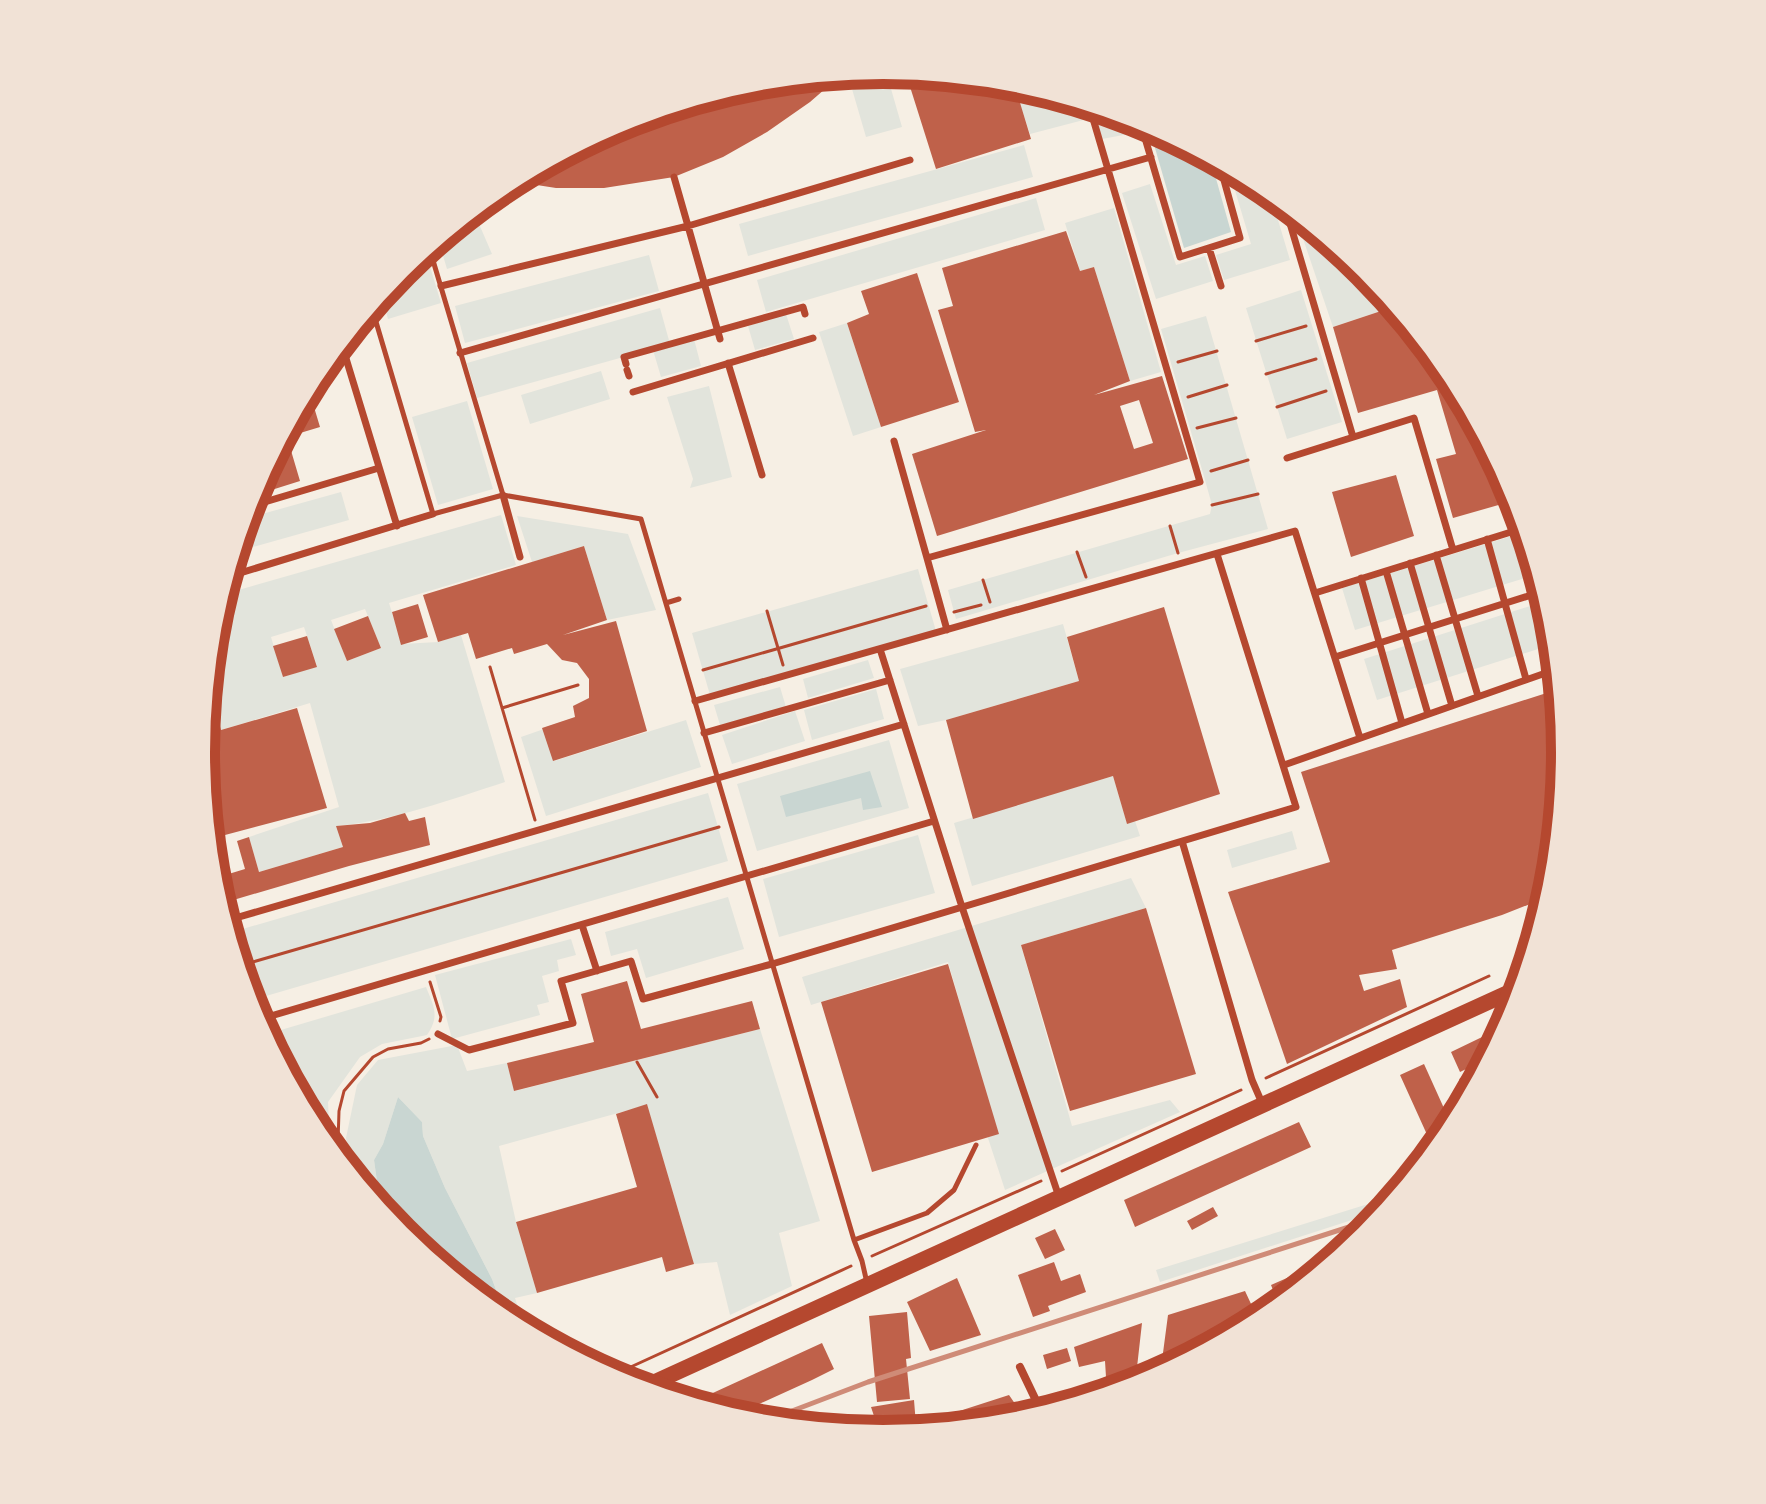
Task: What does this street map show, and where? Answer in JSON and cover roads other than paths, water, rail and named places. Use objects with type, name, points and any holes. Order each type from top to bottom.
[{"type":"main road","points":[[658,1381],[1505,994]]},
{"type":"street","points":[[927,558],[1200,482],[1093,117]]},
{"type":"street","points":[[1145,138],[1180,257],[1240,238],[1223,177]]},
{"type":"street","points":[[460,353],[1151,157]]},
{"type":"street","points":[[441,286],[688,226],[910,160]]},
{"type":"street","points":[[674,177],[703,284],[762,475]]},
{"type":"street","points":[[1290,222],[1353,437]]},
{"type":"street","points":[[1209,248],[1221,286]]},
{"type":"street","points":[[723,348],[624,357],[630,378],[723,348],[809,326],[803,307],[723,348]]},
{"type":"street","points":[[345,356],[397,526]]},
{"type":"street","points":[[1287,458],[1414,418],[1453,550]]},
{"type":"street","points":[[894,441],[947,630]]},
{"type":"street","points":[[264,502],[379,468]]},
{"type":"street","points":[[503,495],[520,557]]},
{"type":"street","points":[[240,573],[433,514]]},
{"type":"street","points":[[695,701],[1295,531],[1360,738]]},
{"type":"street","points":[[1315,593],[1514,531]]},
{"type":"street","points":[[1487,539],[1526,679]]},
{"type":"street","points":[[438,1034],[469,1050],[573,1023],[561,981],[631,961],[643,999],[772,964],[1296,807],[1217,554]]},
{"type":"street","points":[[1436,555],[1478,696]]},
{"type":"street","points":[[1410,563],[1452,706]]},
{"type":"street","points":[[1386,571],[1428,714]]},
{"type":"street","points":[[1361,578],[1402,723]]},
{"type":"street","points":[[1335,657],[1532,595]]},
{"type":"street","points":[[880,649],[1059,1197]]},
{"type":"street","points":[[1284,765],[1546,673]]},
{"type":"street","points":[[704,733],[890,680]]},
{"type":"street","points":[[236,918],[904,724]]},
{"type":"street","points":[[270,1016],[934,821]]},
{"type":"street","points":[[1182,841],[1252,1080],[1263,1105]]},
{"type":"street","points":[[582,925],[597,971]]},
{"type":"street","points":[[1020,1367],[1037,1402]]},
{"type":"lane","points":[[433,260],[503,495]]},
{"type":"lane","points":[[375,319],[433,514],[503,495],[641,519],[867,1285]]},
{"type":"lane","points":[[666,603],[679,599]]},
{"type":"lane","points":[[854,1240],[927,1213],[954,1190],[976,1145]]},
{"type":"railway","points":[[788,1413],[868,1382],[1353,1226]]}]
